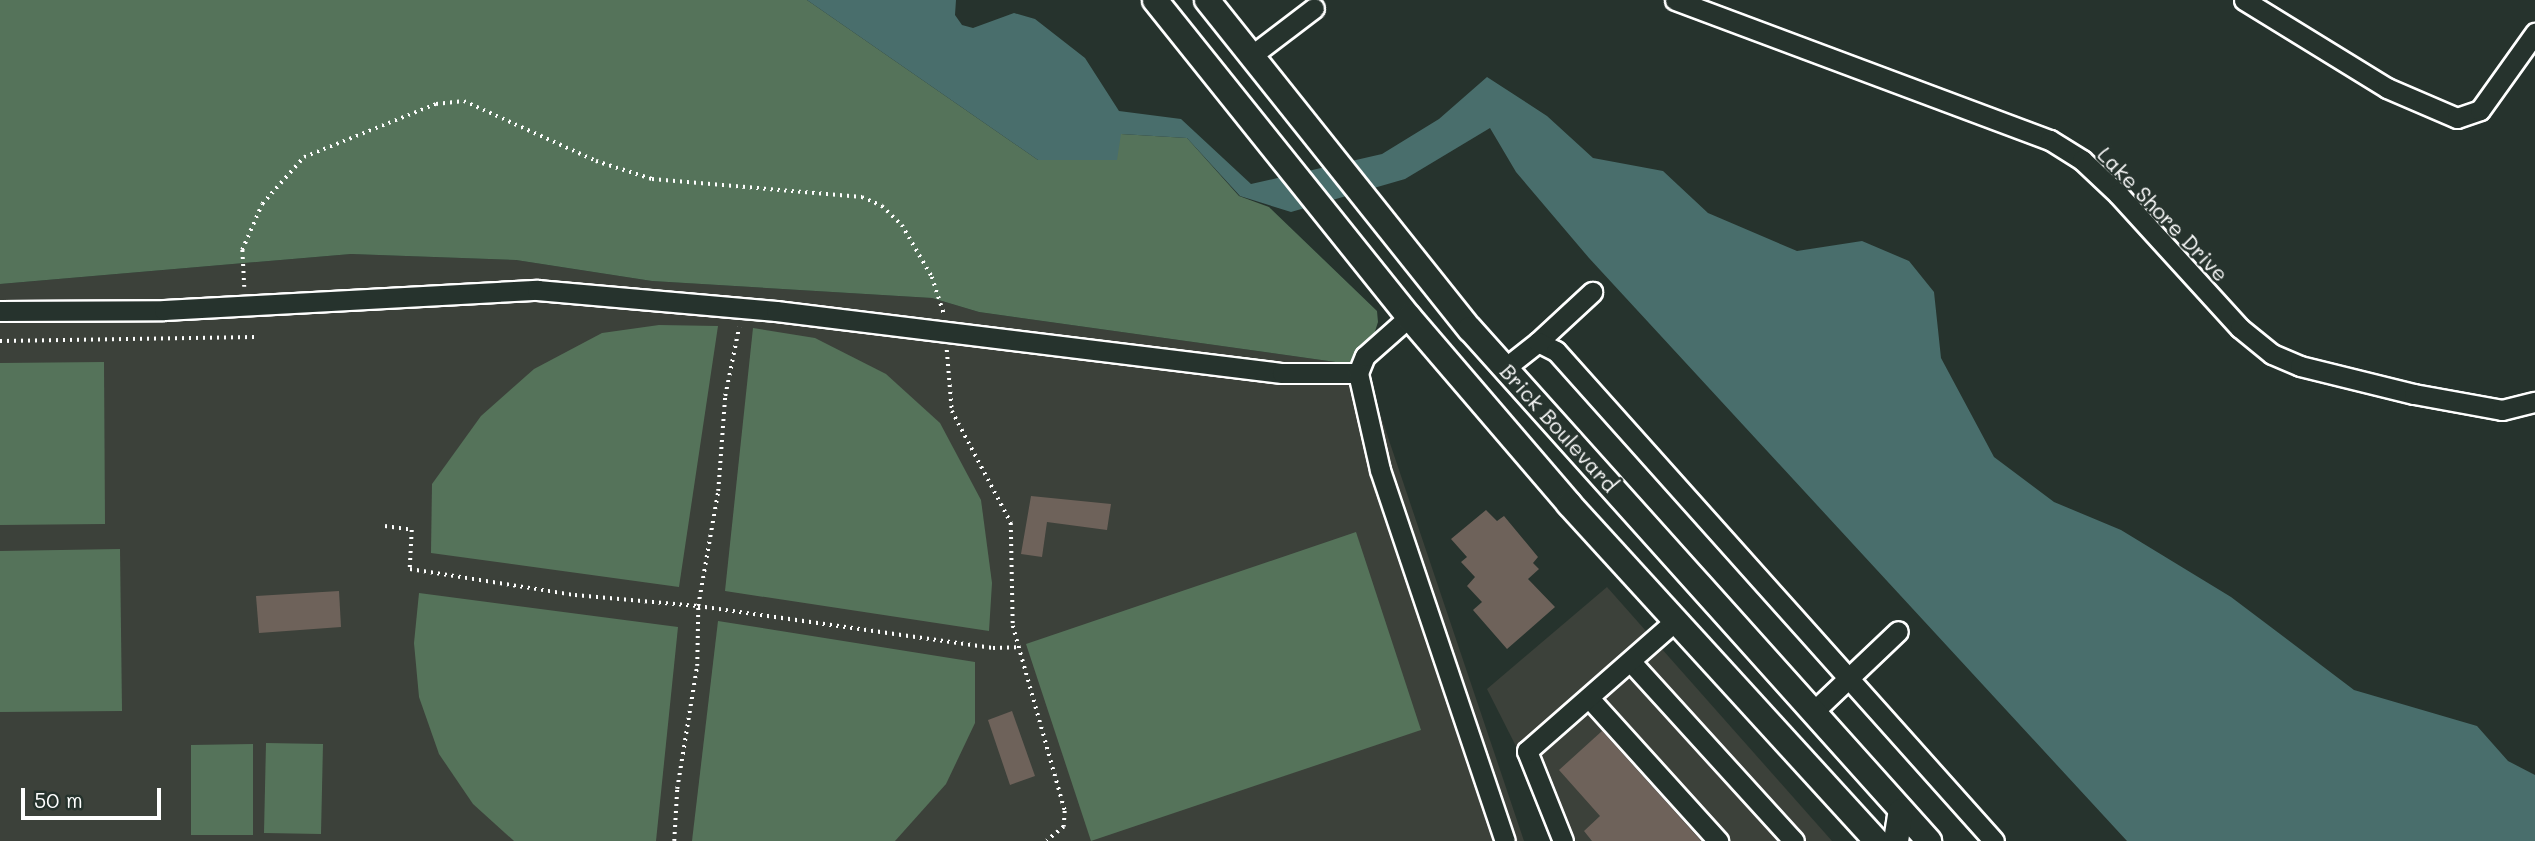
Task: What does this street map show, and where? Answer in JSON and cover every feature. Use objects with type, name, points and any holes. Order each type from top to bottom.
[{"type":"main road","name":"Brick Boulevard","points":[[1207,0],[1375,214],[1506,368],[1929,841]]},
{"type":"main road","name":"Brick Boulevard","points":[[1165,6],[1283,160],[1409,317],[1676,620],[1877,841]]},
{"type":"main road","points":[[1896,841],[1901,811]]},
{"type":"street","name":"Lake Shore Drive","points":[[1675,0],[2050,140],[2082,160],[2118,194],[2240,328],[2272,354],[2300,366],[2427,396],[2502,410],[2535,402]]},
{"type":"street","points":[[2244,0],[2387,88],[2458,118],[2480,110],[2497,90],[2535,33]]},
{"type":"street","points":[[1251,56],[1314,8]]},
{"type":"street","points":[[0,311],[245,305],[513,290],[741,308],[1282,373],[1358,373]]},
{"type":"street","points":[[1506,368],[1592,292]]},
{"type":"street","points":[[1409,317],[1365,356],[1358,373],[1380,470],[1505,841]]},
{"type":"street","points":[[1538,342],[1556,351],[1994,841]]},
{"type":"street","points":[[1563,841],[1527,751],[1676,620]]},
{"type":"street","points":[[1813,712],[1898,631]]},
{"type":"street","points":[[1631,662],[1794,841]]},
{"type":"street","points":[[1589,698],[1717,841]]},
{"type":"path","points":[[245,305],[242,250],[262,204],[288,171],[304,157],[424,109],[464,102],[596,160],[652,179],[862,197],[882,206],[902,225],[932,277],[947,332],[952,411],[1011,523],[1017,647],[1065,811],[1064,827],[1047,841]]},
{"type":"path","points":[[674,841],[677,789],[697,666],[698,606],[741,308]]},
{"type":"path","points":[[0,341],[259,337]]},
{"type":"path","points":[[385,526],[412,530],[410,569],[575,595],[698,606],[927,639],[1017,647]]},
{"type":"shaded area","points":[[351,254],[516,260],[652,281],[932,298],[979,312],[1364,366],[1524,841],[0,841],[0,284]]},
{"type":"shaded area","points":[[1607,587],[1832,841],[1564,841],[1487,689]]},
{"type":"green space","points":[[0,0],[807,0],[1038,160],[1121,134],[1187,138],[1239,196],[1269,207],[1377,311],[1378,322],[1364,366],[979,312],[932,298],[652,281],[516,260],[351,254],[0,284]]},
{"type":"green space","points":[[659,325],[718,326],[679,587],[431,553],[432,484],[481,416],[534,369],[602,333]]},
{"type":"green space","points":[[753,328],[815,338],[886,374],[940,423],[981,500],[992,583],[989,631],[725,591]]},
{"type":"green space","points":[[104,362],[105,524],[0,525],[0,363]]},
{"type":"green space","points":[[1356,532],[1421,730],[1091,841],[1026,644]]},
{"type":"green space","points":[[120,549],[122,711],[0,712],[0,551]]},
{"type":"green space","points":[[419,593],[678,627],[656,841],[514,841],[473,804],[439,754],[419,697],[414,643]]},
{"type":"green space","points":[[718,621],[975,662],[975,723],[946,784],[895,841],[692,841]]},
{"type":"green space","points":[[266,743],[323,744],[321,834],[264,833]]},
{"type":"green space","points":[[253,744],[253,835],[191,835],[191,745]]},
{"type":"water","points":[[807,0],[956,0],[955,15],[962,25],[973,28],[1014,13],[1035,19],[1085,58],[1119,111],[1181,119],[1251,184],[1382,154],[1439,119],[1487,77],[1547,116],[1593,158],[1663,171],[1708,213],[1797,251],[1862,241],[1909,261],[1934,292],[1941,358],[1994,457],[2054,502],[2121,530],[2231,597],[2354,690],[2477,726],[2508,761],[2535,775],[2535,841],[2127,841],[1589,258],[1516,172],[1490,128],[1405,179],[1291,212],[1240,196],[1187,138],[1121,134],[1117,160],[1038,160]]},
{"type":"building","points":[[1031,496],[1111,504],[1107,530],[1047,522],[1042,557],[1021,554]]},
{"type":"building","points":[[1486,510],[1497,521],[1504,516],[1538,557],[1533,563],[1539,569],[1528,579],[1555,607],[1507,649],[1473,610],[1482,602],[1467,586],[1475,577],[1461,562],[1467,557],[1451,539]]},
{"type":"building","points":[[339,591],[341,627],[259,633],[256,596]]},
{"type":"building","points":[[1012,711],[1035,776],[1010,785],[988,720]]},
{"type":"building","points":[[1602,731],[1701,841],[1592,841],[1584,831],[1600,816],[1559,770]]}]
